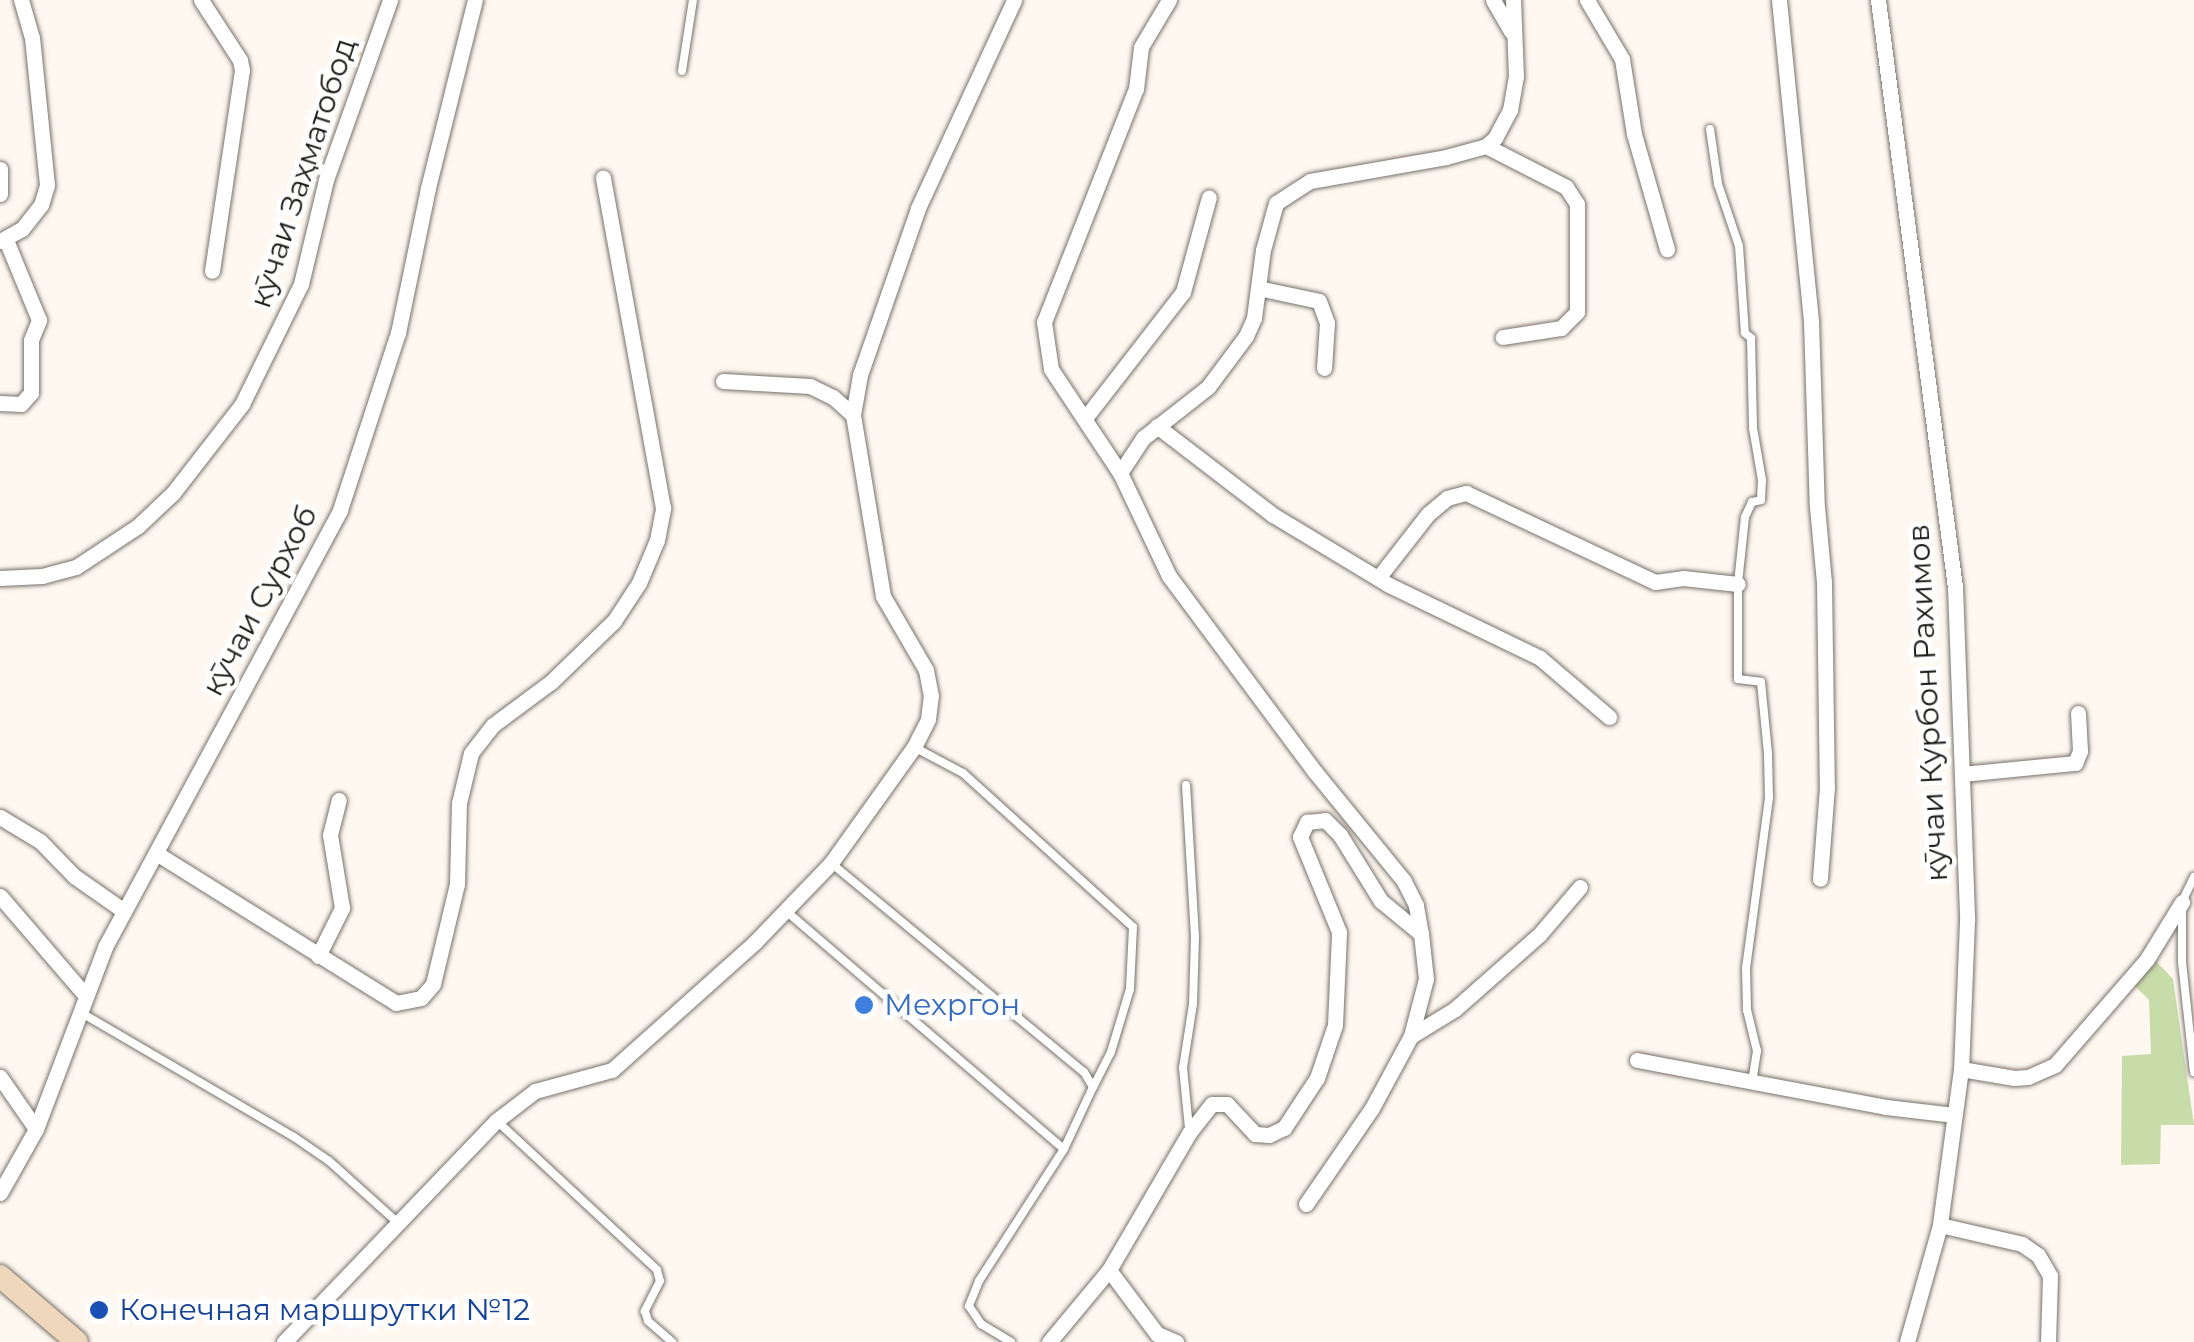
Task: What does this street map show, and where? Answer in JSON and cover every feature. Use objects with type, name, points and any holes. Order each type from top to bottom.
[{"type":"main road","points":[[0,1276],[78,1342]]},
{"type":"street","points":[[0,403],[21,404],[30,393],[32,340],[39,320],[3,241],[41,205],[46,185],[32,38],[21,0]]},
{"type":"street","points":[[201,0],[240,60],[242,70],[212,271]]},
{"type":"street","name":"кӯчаи Заҳматобод","points":[[0,578],[42,576],[76,567],[138,526],[173,492],[242,404],[301,284],[326,180],[390,0]]},
{"type":"street","name":"кӯчаи Сурхоб","points":[[0,1192],[36,1128],[83,1004],[124,911],[340,510],[398,333],[428,188],[475,0]]},
{"type":"street","points":[[284,1342],[496,1120],[535,1091],[612,1070],[785,910],[832,863],[914,747],[928,719],[931,696],[926,670],[883,596],[853,415],[860,375],[918,208],[1014,0]]},
{"type":"street","points":[[1169,0],[1141,47],[1136,89],[1044,322],[1051,369],[1120,473],[1169,576],[1316,772],[1404,881],[1416,905],[1426,980],[1410,1036],[1372,1108],[1306,1204]]},
{"type":"street","points":[[1493,0],[1514,36]]},
{"type":"street","points":[[1486,146],[1510,110],[1516,77],[1513,0]]},
{"type":"street","points":[[1587,0],[1622,59],[1634,134],[1667,249]]},
{"type":"street","points":[[1780,0],[1811,321],[1816,507],[1824,582],[1827,787],[1820,879]]},
{"type":"street","name":"кӯчаи Курбон Рахимов","points":[[1878,0],[1955,587],[1967,921],[1961,1069],[1940,1226],[1907,1342]]},
{"type":"street","points":[[1120,473],[1157,426],[1208,387],[1225,366],[1254,318],[1270,216],[1291,190],[1310,180],[1377,172],[1486,146],[1566,186],[1577,204],[1577,312],[1562,328],[1503,337]]},
{"type":"street","points":[[0,168],[0,194]]},
{"type":"street","points":[[156,853],[396,1004],[422,998],[432,984],[456,884],[458,802],[471,753],[493,725],[551,682],[614,621],[639,583],[657,540],[664,508],[603,178]]},
{"type":"street","points":[[1086,417],[1183,292],[1209,197]]},
{"type":"street","points":[[1258,288],[1318,301],[1327,323],[1324,368]]},
{"type":"street","points":[[722,381],[810,386],[833,397],[853,415]]},
{"type":"street","points":[[1157,426],[1272,515],[1378,578],[1540,658],[1608,717]]},
{"type":"street","points":[[1378,578],[1428,514],[1447,498],[1466,493],[1654,582],[1683,578],[1738,584]]},
{"type":"street","points":[[1962,774],[2075,764],[2080,751],[2078,713]]},
{"type":"street","points":[[318,956],[342,908],[330,835],[340,800]]},
{"type":"street","points":[[0,817],[40,841],[74,876],[124,911]]},
{"type":"street","points":[[1049,1342],[1110,1270],[1189,1133],[1218,1102],[1255,1134],[1269,1135],[1284,1128],[1317,1078],[1334,1025],[1339,932],[1300,837],[1307,822],[1324,820],[1332,827],[1381,901],[1402,922],[1422,934]]},
{"type":"street","points":[[1410,1036],[1455,1010],[1538,935],[1580,887]]},
{"type":"street","points":[[0,896],[83,1004]]},
{"type":"street","points":[[1961,1069],[2014,1078],[2028,1077],[2055,1065],[2147,959],[2182,902]]},
{"type":"street","points":[[1637,1060],[1886,1107],[1955,1115]]},
{"type":"street","points":[[0,1077],[36,1128]]},
{"type":"street","points":[[1940,1226],[2022,1244],[2038,1254],[2050,1276],[2048,1342]]},
{"type":"street","points":[[1110,1270],[1157,1334],[1176,1342]]},
{"type":"lane","points":[[682,71],[693,0]]},
{"type":"lane","points":[[1710,129],[1718,184],[1740,246],[1744,333],[1751,338],[1753,428],[1762,480],[1761,500],[1752,502],[1745,516],[1738,584],[1738,679],[1762,682],[1768,754],[1769,798],[1746,968],[1747,1010],[1757,1051],[1752,1081]]},
{"type":"lane","points":[[914,747],[962,773],[1133,928],[1130,989],[1111,1052],[1064,1148],[979,1281],[969,1306],[981,1324],[1010,1342]]},
{"type":"lane","points":[[1186,785],[1195,937],[1193,1004],[1183,1068],[1189,1133]]},
{"type":"lane","points":[[832,863],[1084,1072],[1093,1087]]},
{"type":"lane","points":[[2194,876],[2182,902],[2182,962],[2194,1072]]},
{"type":"lane","points":[[785,910],[1064,1148]]},
{"type":"lane","points":[[83,1004],[330,1161],[398,1223]]},
{"type":"lane","points":[[496,1120],[657,1270],[660,1280],[646,1312],[648,1321],[672,1342]]},
{"type":"green space","points":[[2153,958],[2173,979],[2194,1125],[2161,1125],[2160,1164],[2121,1165],[2122,1056],[2151,1054],[2149,1000],[2130,981]]},
{"type":"place","name":"Мехргон","points":[[864,1005]]},
{"type":"place","name":"Конечная маршрутки №12","points":[[99,1310]]}]
